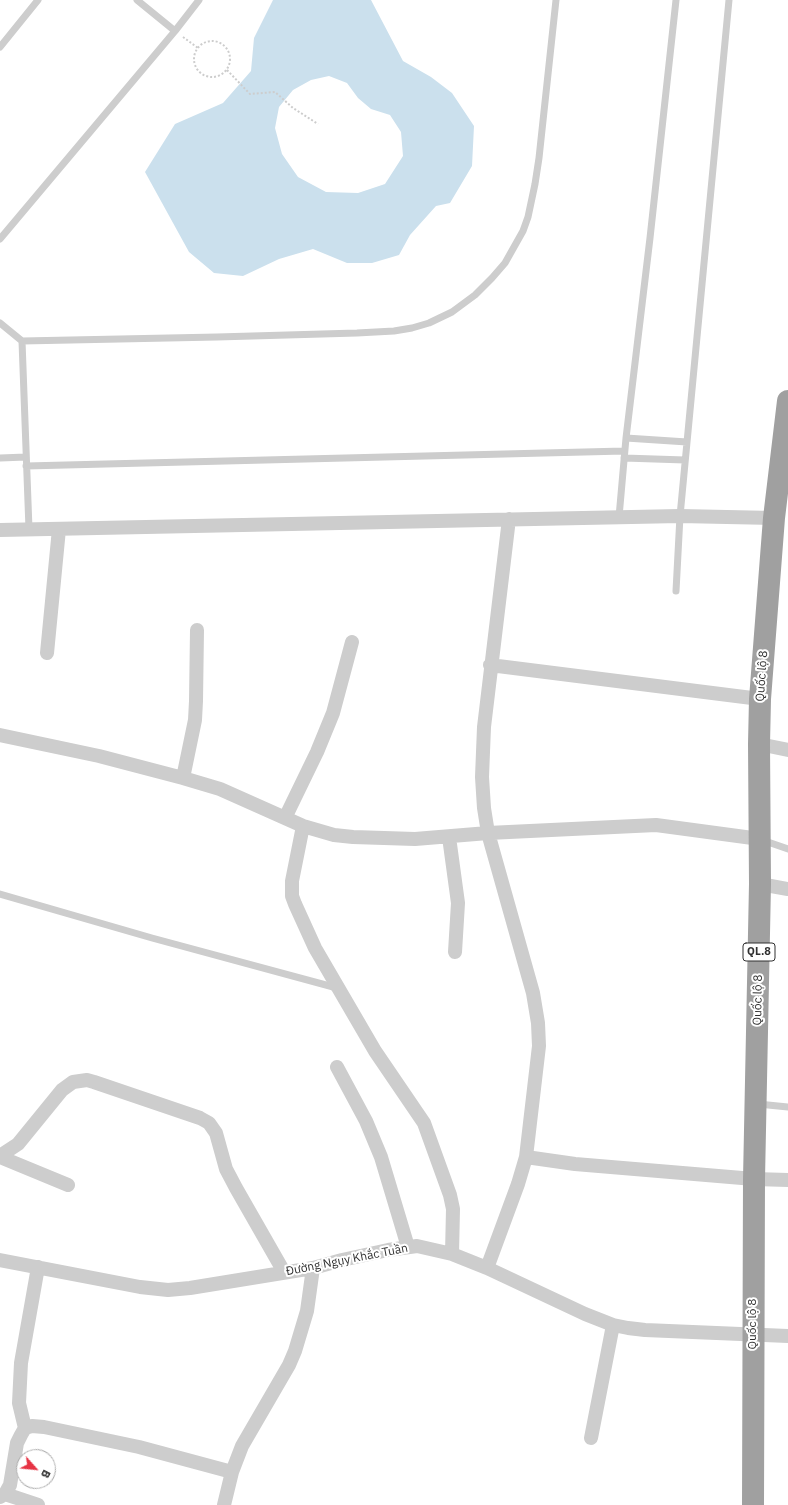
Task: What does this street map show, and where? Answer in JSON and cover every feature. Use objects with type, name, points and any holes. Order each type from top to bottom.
[{"type":"highway","name":"Quốc lộ 8","points":[[753,1505],[754,1179],[760,884],[760,699],[774,518],[783,490],[788,401]]},
{"type":"street","points":[[0,530],[680,516],[774,518]]},
{"type":"street","points":[[487,1268],[518,1184],[526,1157],[538,1065],[539,1046],[538,1023],[529,979],[488,833],[484,808],[482,770],[484,727],[490,665],[509,520]]},
{"type":"street","points":[[47,653],[59,529]]},
{"type":"street","points":[[183,778],[194,724],[196,701],[197,630]]},
{"type":"street","points":[[285,818],[317,752],[333,713],[352,642]]},
{"type":"street","points":[[490,665],[760,699]]},
{"type":"street","points":[[0,735],[99,756],[183,778],[220,790],[303,826],[353,837],[415,839],[488,833],[656,825],[760,839]]},
{"type":"street","points":[[759,744],[788,750]]},
{"type":"street","points":[[303,826],[292,881],[292,896],[311,941],[338,988],[376,1051],[424,1123],[452,1200],[452,1254]]},
{"type":"street","points":[[449,837],[458,903],[455,952]]},
{"type":"street","points":[[760,884],[788,889]]},
{"type":"street","points":[[337,1067],[366,1121],[381,1158],[408,1247]]},
{"type":"street","points":[[0,1157],[18,1144],[62,1090],[73,1082],[87,1080],[200,1118],[209,1123],[216,1133],[222,1158],[229,1176],[248,1213],[284,1272]]},
{"type":"street","points":[[0,1157],[68,1185]]},
{"type":"street","points":[[526,1157],[575,1164],[754,1179],[788,1180]]},
{"type":"street","name":"Đường Ngụy Khắc Tuần","points":[[0,1260],[140,1287],[168,1290],[190,1288],[313,1268],[342,1260],[408,1247],[425,1247],[452,1254],[487,1268],[585,1314],[613,1325],[645,1330],[788,1336]]},
{"type":"street","points":[[26,1428],[20,1403],[21,1363],[38,1267]]},
{"type":"street","points":[[224,1505],[232,1472],[242,1446],[289,1365],[295,1350],[307,1311],[313,1268]]},
{"type":"street","points":[[591,1438],[613,1325]]},
{"type":"street","points":[[38,1505],[3,1495],[10,1485],[17,1443],[26,1428],[32,1426],[44,1427],[139,1447],[232,1472]]},
{"type":"lane","points":[[0,47],[38,0]]},
{"type":"lane","points":[[138,0],[176,31]]},
{"type":"lane","points":[[0,239],[176,31],[199,0]]},
{"type":"lane","points":[[0,324],[22,341],[357,333],[394,331],[412,328],[429,323],[452,312],[475,295],[505,264],[523,231],[528,217],[538,164],[556,0]]},
{"type":"lane","points":[[619,517],[624,454],[651,230],[676,0]]},
{"type":"lane","points":[[676,591],[685,460],[729,0]]},
{"type":"lane","points":[[22,341],[29,529]]},
{"type":"lane","points":[[626,438],[687,442]]},
{"type":"lane","points":[[26,466],[624,454],[685,460]]},
{"type":"lane","points":[[0,458],[26,457]]},
{"type":"lane","points":[[760,839],[788,849]]},
{"type":"lane","points":[[0,894],[145,936],[338,988]]},
{"type":"lane","points":[[755,1104],[788,1107]]},
{"type":"path","points":[[176,31],[198,48]]},
{"type":"path","points":[[208,41],[219,42],[224,45],[230,54],[231,60],[227,70],[216,77],[210,77],[199,71],[195,66],[194,60],[195,53],[198,48],[208,41]]},
{"type":"path","points":[[227,70],[250,94],[275,92],[294,108],[318,124]]},
{"type":"water","points":[[273,0],[371,0],[403,61],[431,77],[452,93],[474,126],[472,166],[450,203],[436,206],[410,235],[399,255],[372,263],[347,263],[313,249],[279,259],[243,276],[214,273],[189,252],[145,172],[175,124],[223,103],[251,71],[254,38]],"holes":[[[329,76],[347,83],[358,98],[371,109],[390,115],[401,132],[403,156],[385,184],[358,193],[326,192],[298,177],[282,154],[275,128],[279,107],[293,90],[311,80]]]}]
